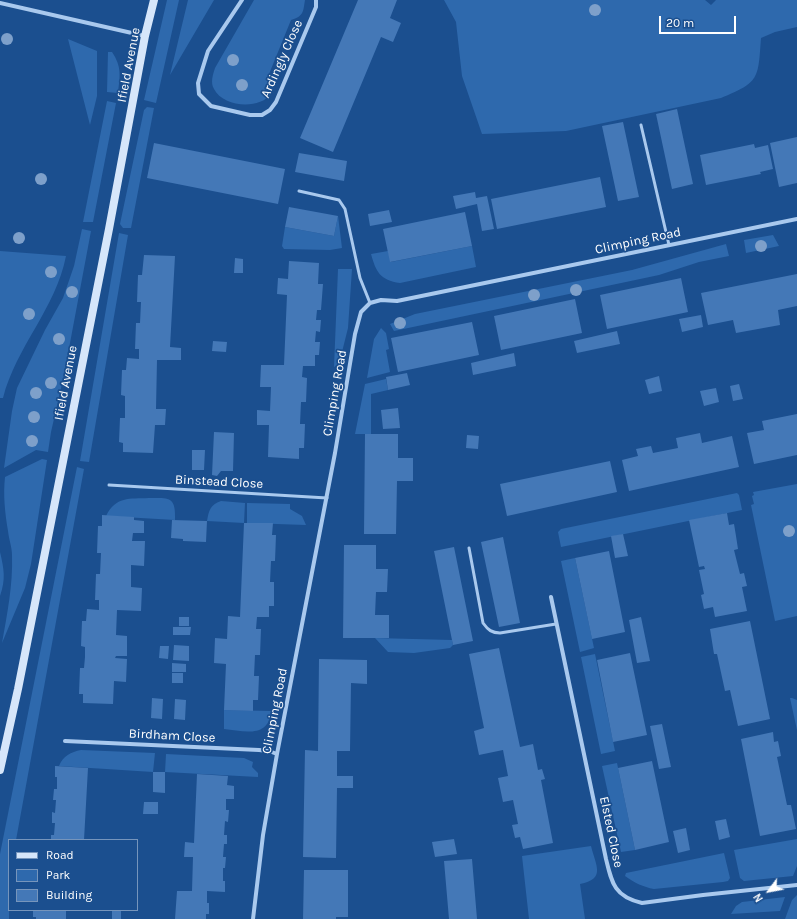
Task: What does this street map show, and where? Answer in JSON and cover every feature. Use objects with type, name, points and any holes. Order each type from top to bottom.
[{"type":"street","name":"Ifield Avenue","points":[[0,770],[18,689],[154,0]]},
{"type":"street","name":"Ardingly Close","points":[[242,0],[208,51],[198,84],[199,94],[211,106],[250,115],[262,115],[270,110],[276,102],[316,7],[316,0]]},
{"type":"street","points":[[0,3],[146,36]]},
{"type":"street","name":"Climping Road","points":[[253,919],[263,835],[277,754],[327,498],[355,334],[361,312],[370,303],[381,300],[397,301],[797,219]]},
{"type":"street","name":"Elsted Close","points":[[551,597],[606,859],[612,882],[617,890],[633,900],[642,903],[702,894],[797,885]]},
{"type":"street","name":"Birdham Close","points":[[65,741],[259,750],[277,754]]},
{"type":"lane","points":[[641,125],[669,245]]},
{"type":"lane","points":[[299,191],[339,200],[345,209],[360,278],[370,303]]},
{"type":"lane","name":"Binstead Close","points":[[109,485],[327,498]]},
{"type":"lane","points":[[469,548],[483,623],[487,629],[493,633],[500,633],[556,624]]},
{"type":"green space","points":[[167,0],[179,0],[156,103],[144,100]]},
{"type":"green space","points":[[188,0],[214,0],[170,75]]},
{"type":"green space","points":[[254,0],[305,0],[301,15],[291,20],[267,79],[274,85],[271,94],[265,99],[250,104],[233,103],[225,100],[219,95],[213,87],[212,78],[215,68]]},
{"type":"green space","points":[[444,0],[705,0],[711,5],[716,0],[797,0],[797,27],[775,32],[761,38],[757,71],[750,83],[734,93],[721,98],[566,131],[482,134],[462,76],[456,22]]},
{"type":"green space","points":[[68,39],[97,51],[97,96],[90,125]]},
{"type":"green space","points":[[108,52],[112,52],[119,67],[120,77],[118,93],[107,92]]},
{"type":"green space","points":[[107,101],[116,103],[93,222],[83,222]]},
{"type":"green space","points":[[147,107],[154,108],[131,228],[123,228],[120,224],[144,110]]},
{"type":"green space","points":[[338,216],[342,248],[330,250],[284,249],[282,246],[285,227],[334,236]]},
{"type":"green space","points":[[82,229],[91,231],[48,452],[36,450],[4,468],[12,411],[17,388],[45,330],[63,298],[74,266]]},
{"type":"green space","points":[[119,233],[128,235],[89,462],[80,461]]},
{"type":"green space","points":[[773,235],[779,246],[746,253],[744,240]]},
{"type":"green space","points":[[726,244],[729,256],[699,262],[659,275],[394,331],[390,324],[415,314],[632,270]]},
{"type":"green space","points":[[472,246],[476,267],[400,283],[388,280],[380,274],[375,266],[371,254],[388,251],[391,262]]},
{"type":"green space","points":[[0,251],[66,256],[54,293],[17,362],[9,379],[3,398],[0,398]]},
{"type":"green space","points":[[338,269],[352,269],[348,328],[339,364],[334,367]]},
{"type":"green space","points":[[381,328],[386,333],[389,349],[386,350],[390,372],[367,378],[374,339]]},
{"type":"green space","points":[[386,379],[388,390],[371,394],[371,434],[355,434],[365,384]]},
{"type":"green space","points":[[42,459],[47,460],[31,564],[25,588],[2,643],[12,578],[12,552],[7,524],[4,490],[5,477]]},
{"type":"green space","points":[[77,467],[84,469],[16,839],[8,839],[9,919],[0,919],[0,854]]},
{"type":"green space","points":[[797,484],[797,616],[775,621],[751,505],[754,504],[752,496],[754,495],[753,492]]},
{"type":"green space","points":[[737,493],[739,495],[742,510],[561,547],[558,532],[561,529]]},
{"type":"green space","points":[[162,498],[170,500],[174,506],[175,520],[106,516],[114,505],[119,502],[129,499]]},
{"type":"green space","points":[[221,501],[245,503],[244,523],[207,521],[211,508],[214,504]]},
{"type":"green space","points":[[247,503],[290,504],[290,509],[302,516],[306,525],[247,523]]},
{"type":"green space","points":[[0,552],[4,574],[0,596]]},
{"type":"green space","points":[[575,558],[594,648],[580,652],[561,561]]},
{"type":"green space","points":[[375,638],[452,640],[453,645],[450,648],[414,653],[388,652]]},
{"type":"green space","points":[[595,654],[615,751],[601,754],[581,657]]},
{"type":"green space","points":[[790,698],[797,700],[797,730]]},
{"type":"green space","points":[[224,710],[271,711],[269,720],[265,726],[260,730],[247,732],[224,729]]},
{"type":"green space","points":[[81,750],[155,753],[153,772],[59,766],[68,755]]},
{"type":"green space","points":[[166,754],[244,758],[253,762],[252,767],[258,773],[258,777],[165,772]]},
{"type":"green space","points":[[617,763],[635,850],[621,852],[602,766]]},
{"type":"green space","points":[[797,839],[797,866],[793,876],[744,881],[740,878],[734,850]]},
{"type":"green space","points":[[591,846],[597,865],[597,871],[593,879],[580,884],[585,919],[529,919],[522,856]]},
{"type":"green space","points":[[724,853],[730,878],[728,881],[654,889],[632,881],[625,876],[626,873]]},
{"type":"green space","points":[[797,895],[797,919],[785,919],[792,900]]},
{"type":"green space","points":[[785,897],[780,911],[731,914],[736,906],[742,902]]},
{"type":"building","points":[[358,0],[397,0],[390,18],[401,23],[393,42],[381,37],[333,152],[300,138]]},
{"type":"building","points":[[677,109],[693,184],[672,189],[656,114]]},
{"type":"building","points":[[623,122],[639,197],[618,201],[602,126]]},
{"type":"building","points":[[797,137],[797,183],[779,187],[770,143]]},
{"type":"building","points":[[154,143],[285,169],[278,204],[147,178]]},
{"type":"building","points":[[754,144],[755,148],[768,145],[773,169],[760,172],[761,174],[706,185],[700,155]]},
{"type":"building","points":[[299,153],[347,161],[344,181],[295,172]]},
{"type":"building","points":[[600,177],[606,207],[497,229],[491,199]]},
{"type":"building","points":[[475,192],[476,198],[487,196],[494,229],[482,231],[477,204],[456,209],[453,196]]},
{"type":"building","points":[[289,207],[338,216],[334,236],[285,227]]},
{"type":"building","points":[[389,210],[392,222],[370,226],[368,214]]},
{"type":"building","points":[[465,212],[472,246],[390,262],[383,229]]},
{"type":"building","points":[[144,255],[175,256],[170,347],[181,348],[181,360],[157,360],[156,409],[166,409],[165,425],[155,425],[153,453],[123,452],[123,443],[119,442],[120,418],[125,418],[125,396],[121,395],[122,370],[126,370],[127,358],[139,359],[139,349],[135,349],[136,323],[140,323],[141,302],[137,302],[138,275],[142,275]]},
{"type":"building","points":[[235,258],[243,259],[243,273],[234,273]]},
{"type":"building","points":[[289,261],[319,263],[318,284],[323,284],[321,310],[317,310],[316,320],[321,320],[320,332],[316,331],[315,342],[320,342],[319,355],[315,355],[315,366],[303,366],[302,377],[307,378],[306,402],[301,402],[300,424],[305,424],[304,448],[299,448],[299,459],[268,457],[269,425],[257,425],[257,410],[270,411],[271,387],[260,387],[261,365],[284,365],[287,295],[277,294],[278,278],[288,279]]},
{"type":"building","points":[[797,274],[797,306],[778,310],[780,325],[736,333],[733,320],[708,325],[701,293]]},
{"type":"building","points":[[681,278],[688,312],[607,329],[600,295]]},
{"type":"building","points":[[575,299],[582,333],[501,350],[494,316]]},
{"type":"building","points":[[701,315],[703,327],[682,332],[679,319]]},
{"type":"building","points":[[472,322],[479,355],[398,372],[391,338]]},
{"type":"building","points":[[617,331],[620,344],[577,353],[574,341]]},
{"type":"building","points":[[213,341],[227,342],[226,352],[212,351]]},
{"type":"building","points":[[514,353],[516,366],[473,375],[471,363]]},
{"type":"building","points":[[407,373],[410,385],[388,390],[386,377]]},
{"type":"building","points":[[659,376],[662,391],[649,394],[645,380]]},
{"type":"building","points":[[739,384],[743,399],[733,401],[730,386]]},
{"type":"building","points":[[716,388],[719,402],[704,406],[700,391]]},
{"type":"building","points":[[398,408],[400,428],[383,429],[381,410]]},
{"type":"building","points":[[797,414],[797,455],[754,464],[747,433],[764,430],[762,421]]},
{"type":"building","points":[[214,432],[234,433],[233,471],[221,471],[217,476],[212,475]]},
{"type":"building","points":[[700,433],[702,443],[732,436],[739,467],[629,491],[622,460],[638,456],[636,449],[651,446],[653,453],[678,448],[676,438]]},
{"type":"building","points":[[365,434],[398,434],[398,458],[413,458],[413,481],[397,481],[396,534],[364,534]]},
{"type":"building","points":[[467,435],[479,436],[478,449],[466,448]]},
{"type":"building","points":[[192,450],[205,450],[204,470],[192,470]]},
{"type":"building","points":[[610,461],[617,492],[507,516],[500,484]]},
{"type":"building","points":[[727,513],[729,525],[734,524],[738,549],[734,550],[740,574],[744,573],[747,586],[742,587],[747,611],[715,617],[713,607],[704,609],[701,595],[704,594],[699,570],[705,569],[704,566],[699,567],[689,520]]},
{"type":"building","points":[[102,515],[134,517],[134,520],[144,521],[144,533],[133,533],[132,541],[145,541],[144,566],[131,565],[131,587],[142,588],[141,611],[117,610],[116,635],[127,636],[127,656],[116,656],[115,658],[127,659],[126,682],[114,681],[113,704],[83,703],[83,694],[79,694],[80,668],[84,668],[85,657],[85,647],[81,646],[82,621],[86,621],[87,609],[99,610],[99,600],[95,600],[96,574],[100,574],[101,553],[97,553],[98,526],[102,526]]},
{"type":"building","points":[[172,520],[207,521],[206,542],[183,541],[183,539],[171,538]]},
{"type":"building","points":[[244,523],[273,523],[272,535],[276,535],[275,561],[271,561],[270,582],[274,582],[274,606],[269,606],[269,617],[257,617],[256,629],[261,629],[260,655],[255,655],[254,676],[259,676],[258,700],[253,700],[253,711],[224,710],[226,664],[214,663],[215,638],[227,639],[228,616],[240,617]]},
{"type":"building","points":[[623,534],[628,556],[615,558],[611,536]]},
{"type":"building","points":[[503,537],[520,623],[499,627],[481,542]]},
{"type":"building","points":[[344,545],[376,545],[376,569],[388,569],[387,592],[376,592],[375,615],[389,615],[389,638],[343,638]]},
{"type":"building","points":[[454,547],[473,641],[453,645],[434,551]]},
{"type":"building","points":[[609,551],[625,632],[592,639],[575,558]]},
{"type":"building","points":[[179,617],[189,617],[189,626],[179,626]]},
{"type":"building","points":[[641,617],[650,661],[637,663],[629,620]]},
{"type":"building","points":[[750,621],[770,719],[738,726],[730,690],[725,691],[717,654],[714,654],[710,629]]},
{"type":"building","points":[[173,627],[191,627],[190,635],[173,635]]},
{"type":"building","points":[[174,645],[189,646],[189,661],[173,660]]},
{"type":"building","points":[[160,646],[169,646],[168,659],[159,658]]},
{"type":"building","points":[[499,648],[520,747],[533,744],[538,770],[542,769],[545,779],[541,780],[553,843],[523,849],[520,837],[515,838],[512,825],[518,824],[513,800],[503,802],[498,778],[508,776],[503,750],[479,755],[474,731],[484,728],[469,654]]},
{"type":"building","points":[[630,653],[647,735],[613,742],[597,660]]},
{"type":"building","points":[[319,659],[367,660],[367,684],[351,683],[350,751],[337,751],[337,776],[353,776],[353,788],[337,788],[336,858],[303,857],[305,750],[318,751]]},
{"type":"building","points":[[172,663],[186,664],[186,672],[172,672]]},
{"type":"building","points":[[172,673],[183,673],[183,683],[172,683]]},
{"type":"building","points":[[152,698],[163,699],[162,719],[151,718]]},
{"type":"building","points":[[175,699],[186,700],[185,720],[174,719]]},
{"type":"building","points":[[662,724],[671,767],[659,769],[650,726]]},
{"type":"building","points":[[773,732],[774,742],[778,741],[781,756],[777,757],[787,805],[791,805],[796,829],[760,836],[741,739]]},
{"type":"building","points":[[652,761],[669,842],[635,850],[618,768]]},
{"type":"building","points":[[55,766],[88,768],[84,839],[51,839],[51,835],[54,835],[55,823],[52,823],[52,812],[55,813],[56,800],[53,800],[54,789],[57,789],[57,777],[55,777]]},
{"type":"building","points":[[153,772],[165,772],[165,793],[153,792]]},
{"type":"building","points":[[197,774],[228,776],[227,785],[234,786],[234,799],[226,799],[226,810],[229,810],[228,822],[225,821],[224,835],[227,835],[227,844],[224,844],[223,857],[226,857],[225,868],[223,868],[225,892],[207,891],[209,914],[206,914],[206,919],[175,919],[177,891],[192,891],[193,857],[184,857],[185,842],[194,843]]},
{"type":"building","points":[[144,802],[158,802],[158,814],[143,814]]},
{"type":"building","points":[[726,819],[730,837],[719,840],[715,821]]},
{"type":"building","points":[[686,828],[690,850],[678,853],[673,831]]},
{"type":"building","points":[[454,839],[457,854],[435,857],[432,842]]},
{"type":"building","points":[[472,859],[477,919],[449,919],[444,861]]},
{"type":"building","points":[[304,870],[348,870],[348,917],[336,917],[336,919],[303,919]]},
{"type":"building","points":[[33,911],[66,911],[66,919],[36,919],[36,917],[33,917]]},
{"type":"building","points":[[112,911],[121,911],[121,919],[112,919]]}]
